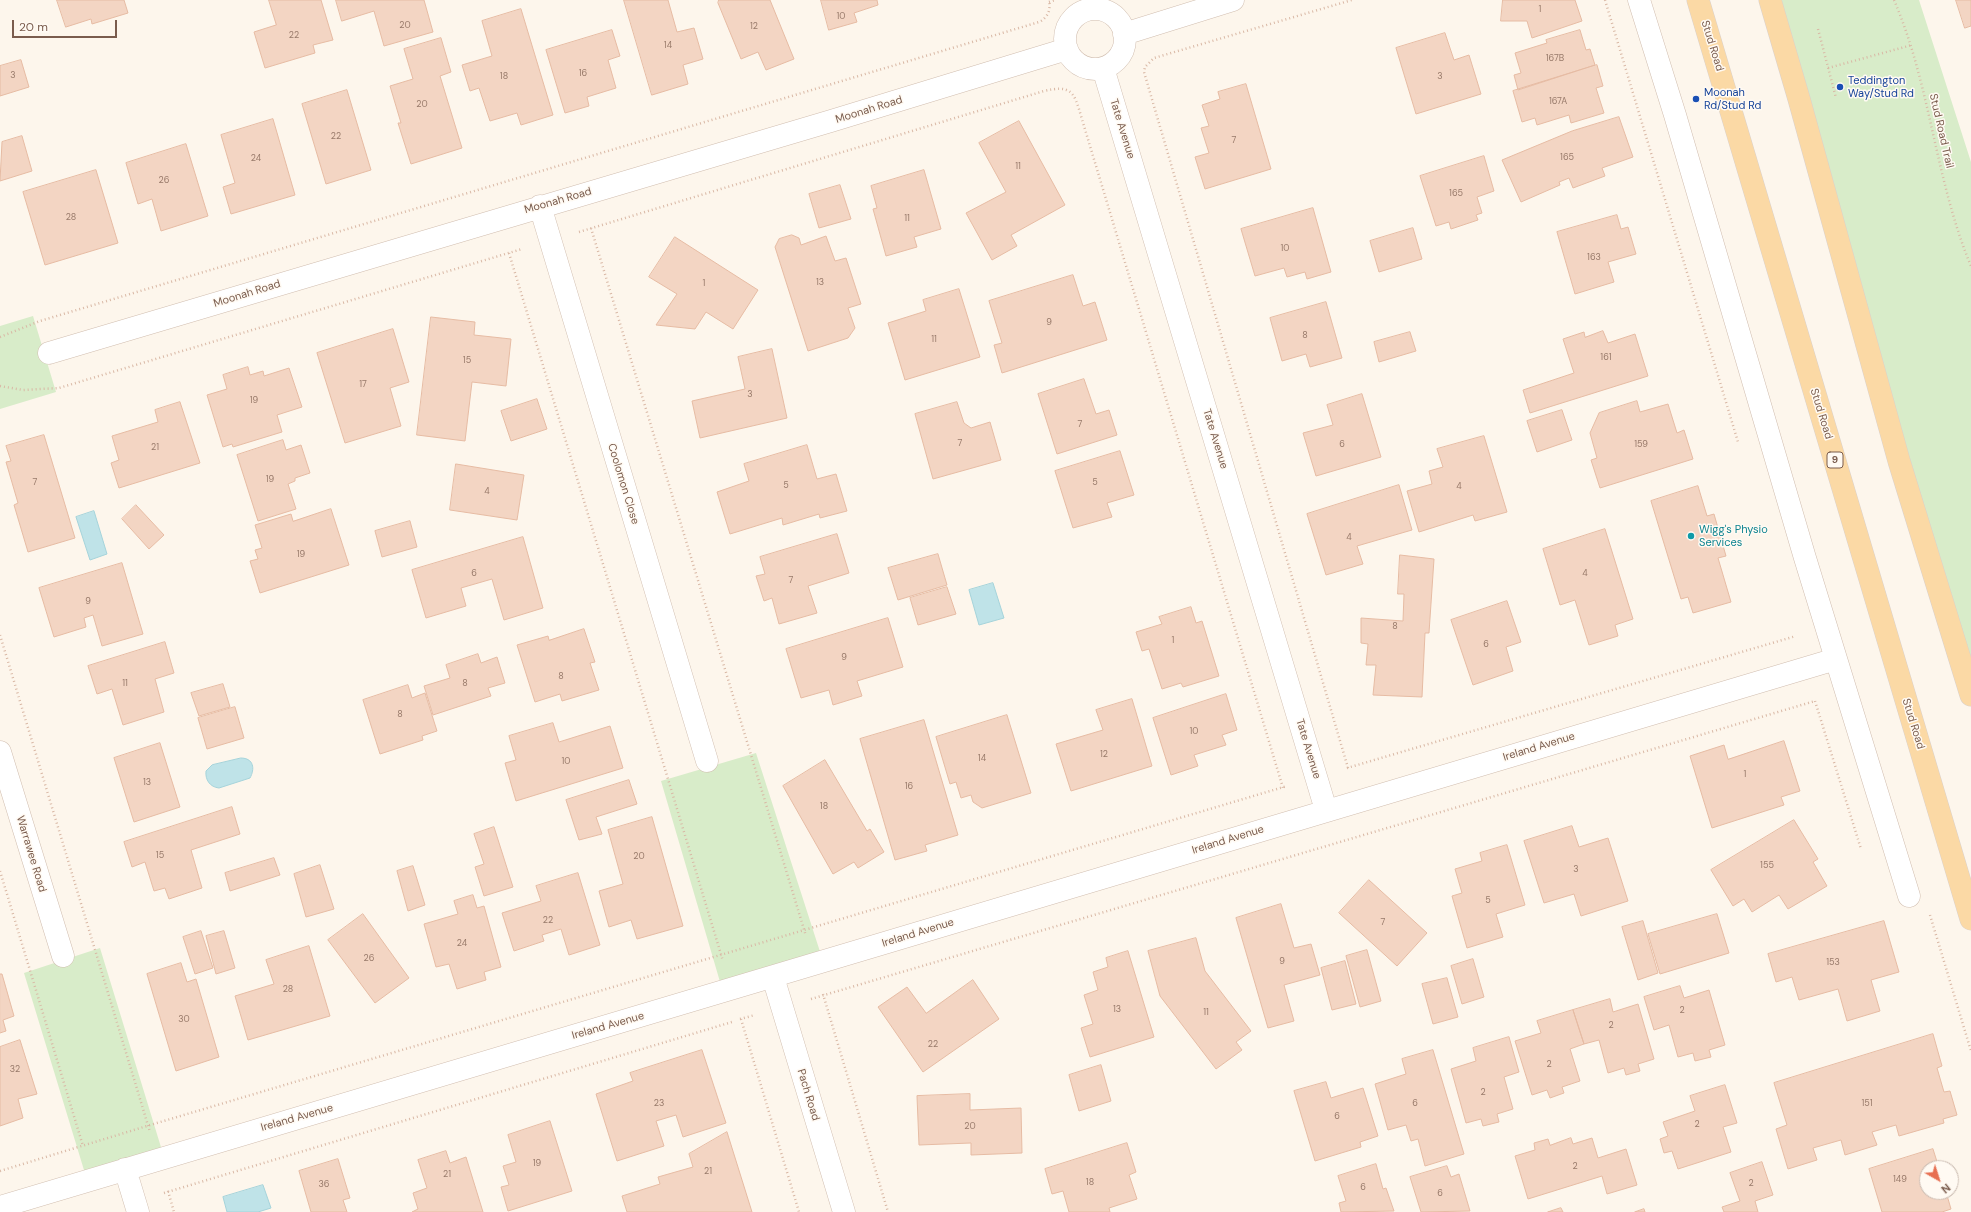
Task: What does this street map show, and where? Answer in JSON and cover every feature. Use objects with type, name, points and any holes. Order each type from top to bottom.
[{"type":"main road","name":"Stud Road","points":[[1698,0],[1971,919]]},
{"type":"main road","points":[[1770,0],[1799,99],[1899,461],[1971,695]]},
{"type":"street","points":[[1124,34],[1233,0]]},
{"type":"street","points":[[1639,0],[1678,122],[1836,659],[1909,896]]},
{"type":"street","points":[[1085,6],[1109,13],[1119,22],[1124,34],[1124,46],[1121,55],[1114,62],[1103,68],[1087,68],[1078,64],[1071,57],[1067,49],[1065,39],[1067,29],[1072,20],[1085,6]]},
{"type":"street","name":"Moonah Road","points":[[48,353],[540,206],[823,124],[1067,49]]},
{"type":"street","name":"Tate Avenue","points":[[1103,68],[1326,810]]},
{"type":"street","name":"Coolomon Close","points":[[540,206],[707,760]]},
{"type":"street","name":"Ireland Avenue","points":[[0,1206],[773,977],[1326,810],[1836,659]]},
{"type":"street","name":"Warrawee Road","points":[[0,752],[63,956]]},
{"type":"street","name":"Pach Road","points":[[773,977],[844,1212]]},
{"type":"street","points":[[125,1169],[138,1212]]},
{"type":"path","points":[[0,337],[40,321],[1040,22],[1047,16],[1050,7],[1049,1],[1055,0]]},
{"type":"path","points":[[1348,768],[1144,72],[1145,67],[1154,58],[1352,0]]},
{"type":"path","points":[[1604,0],[1738,445]]},
{"type":"path","name":"Stud Road Trail","points":[[1894,0],[1912,45],[1957,232],[1971,266]]},
{"type":"path","points":[[1818,29],[1836,98]]},
{"type":"path","points":[[1828,68],[1912,45]]},
{"type":"path","points":[[574,234],[1044,91],[1063,88],[1072,93],[1075,96],[1283,788]]},
{"type":"path","points":[[591,228],[807,941]]},
{"type":"path","points":[[0,386],[23,390],[59,388],[526,248]]},
{"type":"path","points":[[509,253],[725,967]]},
{"type":"path","points":[[0,635],[151,1137]]},
{"type":"path","points":[[1344,769],[1796,636]]},
{"type":"path","points":[[807,1000],[1815,701]]},
{"type":"path","points":[[0,1171],[1283,788],[1292,784]]},
{"type":"path","points":[[0,871],[83,1146]]},
{"type":"path","points":[[1929,911],[1971,1051]]},
{"type":"path","points":[[822,989],[888,1212]]},
{"type":"path","points":[[740,1014],[799,1212]]},
{"type":"path","points":[[159,1195],[759,1014]]},
{"type":"path","points":[[167,1188],[174,1212]]},
{"type":"green space","points":[[1770,0],[1919,0],[1971,162],[1971,695]]},
{"type":"green space","points":[[33,316],[56,392],[0,409],[0,326]]},
{"type":"green space","points":[[756,753],[823,961],[723,992],[661,781]]},
{"type":"green space","points":[[100,948],[164,1157],[87,1180],[24,973]]},
{"type":"water","points":[[94,511],[107,554],[90,560],[76,517]]},
{"type":"water","points":[[993,583],[1004,618],[979,625],[969,590]]},
{"type":"water","points":[[245,758],[251,762],[253,771],[250,778],[219,788],[211,785],[206,777],[206,771],[212,765]]},
{"type":"water","points":[[263,1185],[271,1208],[258,1212],[227,1212],[223,1197]]},
{"type":"building","points":[[57,0],[124,0],[128,13],[92,24],[91,19],[66,27]]},
{"type":"building","points":[[269,0],[321,0],[333,40],[313,45],[315,53],[265,68],[254,32],[276,25]]},
{"type":"building","points":[[336,0],[424,0],[433,32],[384,46],[374,11],[342,21]]},
{"type":"building","points":[[624,0],[668,0],[677,32],[694,28],[703,59],[683,65],[688,84],[652,95]]},
{"type":"building","points":[[719,0],[770,0],[794,59],[766,70],[758,52],[741,59],[718,3]]},
{"type":"building","points":[[821,0],[877,0],[878,5],[854,13],[857,22],[829,30]]},
{"type":"building","points":[[1503,0],[1575,0],[1582,21],[1532,38],[1527,21],[1501,21]]},
{"type":"building","points":[[1956,0],[1971,0],[1971,26],[1965,28]]},
{"type":"building","points":[[521,9],[553,115],[521,125],[517,113],[490,121],[479,88],[470,91],[462,65],[492,56],[482,21]]},
{"type":"building","points":[[612,30],[620,56],[608,60],[616,88],[587,97],[589,106],[565,113],[546,50]]},
{"type":"building","points":[[1580,30],[1586,50],[1590,49],[1595,65],[1518,90],[1514,75],[1521,73],[1515,53],[1547,43],[1546,40]]},
{"type":"building","points":[[1445,33],[1454,60],[1469,55],[1481,94],[1416,114],[1396,48]]},
{"type":"building","points":[[441,38],[451,72],[440,76],[462,148],[411,164],[398,123],[401,123],[390,86],[413,79],[404,49]]},
{"type":"building","points":[[21,60],[29,87],[0,96],[0,66]]},
{"type":"building","points":[[1597,65],[1603,86],[1596,88],[1604,113],[1571,123],[1569,115],[1537,125],[1535,118],[1522,122],[1513,91]]},
{"type":"building","points":[[1246,84],[1271,169],[1205,189],[1195,157],[1209,153],[1201,128],[1209,126],[1202,105],[1220,99],[1218,92]]},
{"type":"building","points":[[347,90],[371,170],[326,184],[302,104]]},
{"type":"building","points":[[1619,117],[1633,157],[1602,168],[1605,176],[1573,188],[1569,178],[1559,182],[1560,185],[1521,202],[1502,160],[1572,131]]},
{"type":"building","points":[[273,119],[295,195],[231,214],[223,187],[235,183],[221,135]]},
{"type":"building","points":[[1019,121],[1065,205],[1011,235],[1017,246],[992,260],[966,213],[1006,192],[979,143]]},
{"type":"building","points":[[22,136],[32,171],[0,181],[2,142]]},
{"type":"building","points":[[186,144],[208,216],[161,231],[152,199],[138,204],[126,163]]},
{"type":"building","points":[[1484,156],[1494,191],[1477,197],[1482,213],[1476,215],[1478,220],[1451,229],[1449,222],[1436,226],[1420,176]]},
{"type":"building","points":[[96,170],[118,243],[45,265],[23,192]]},
{"type":"building","points":[[924,170],[941,229],[914,237],[917,247],[886,256],[873,209],[877,208],[871,186]]},
{"type":"building","points":[[840,185],[851,219],[819,228],[809,194]]},
{"type":"building","points":[[1313,208],[1331,272],[1307,279],[1305,272],[1287,277],[1284,268],[1255,276],[1241,229]]},
{"type":"building","points":[[1617,215],[1621,229],[1628,227],[1636,254],[1608,262],[1614,282],[1575,294],[1557,232]]},
{"type":"building","points":[[1413,228],[1422,259],[1379,272],[1370,241]]},
{"type":"building","points":[[792,235],[799,238],[801,245],[826,236],[835,261],[846,258],[861,304],[848,308],[855,328],[848,338],[808,351],[775,247],[779,239]]},
{"type":"building","points":[[675,237],[758,290],[733,329],[706,312],[695,329],[656,325],[677,294],[649,277]]},
{"type":"building","points":[[1073,275],[1083,306],[1095,302],[1107,340],[1002,373],[994,345],[1002,343],[989,301]]},
{"type":"building","points":[[959,289],[980,357],[905,380],[888,323],[926,311],[923,300]]},
{"type":"building","points":[[1326,302],[1342,358],[1310,367],[1306,354],[1282,361],[1270,318]]},
{"type":"building","points":[[431,317],[475,322],[474,335],[511,339],[506,386],[472,382],[465,441],[417,435]]},
{"type":"building","points":[[393,329],[409,382],[390,388],[401,426],[345,443],[317,353]]},
{"type":"building","points":[[1603,331],[1608,343],[1635,334],[1648,376],[1530,413],[1523,390],[1574,373],[1563,339],[1584,332],[1585,337]]},
{"type":"building","points":[[1410,332],[1416,351],[1379,362],[1374,342]]},
{"type":"building","points":[[772,349],[787,418],[700,438],[692,401],[745,389],[738,357]]},
{"type":"building","points":[[248,367],[250,375],[263,371],[264,376],[289,368],[302,407],[277,415],[282,432],[233,447],[232,444],[223,447],[207,395],[227,389],[223,375]]},
{"type":"building","points":[[1084,379],[1096,414],[1109,410],[1117,435],[1057,454],[1038,394]]},
{"type":"building","points":[[1362,394],[1381,457],[1316,476],[1303,433],[1333,425],[1327,405]]},
{"type":"building","points":[[537,399],[547,429],[511,441],[501,411]]},
{"type":"building","points":[[1637,401],[1640,412],[1668,404],[1677,433],[1684,430],[1693,459],[1600,488],[1591,460],[1597,458],[1590,433],[1599,413]]},
{"type":"building","points":[[180,402],[200,463],[119,488],[111,463],[119,460],[112,436],[158,422],[155,410]]},
{"type":"building","points":[[957,402],[964,423],[971,428],[990,422],[1001,460],[933,479],[915,414]]},
{"type":"building","points":[[1562,410],[1572,440],[1537,452],[1527,421]]},
{"type":"building","points":[[44,435],[75,538],[28,552],[14,505],[18,503],[6,462],[11,461],[6,446]]},
{"type":"building","points":[[1484,436],[1507,512],[1475,521],[1473,515],[1419,532],[1407,491],[1432,484],[1429,471],[1443,467],[1437,449]]},
{"type":"building","points":[[283,440],[286,450],[301,445],[310,473],[295,478],[295,481],[288,484],[296,509],[258,521],[237,455]]},
{"type":"building","points":[[807,445],[817,479],[836,474],[847,511],[820,518],[819,514],[783,525],[782,518],[730,534],[717,492],[749,481],[744,464]]},
{"type":"building","points":[[1120,451],[1134,495],[1107,503],[1112,517],[1073,528],[1055,471]]},
{"type":"building","points":[[456,464],[524,475],[517,520],[450,510]]},
{"type":"building","points":[[1399,485],[1412,530],[1357,546],[1363,564],[1326,575],[1307,514]]},
{"type":"building","name":"Wigg's Physio Services","points":[[1698,486],[1707,516],[1714,514],[1726,556],[1718,558],[1731,602],[1693,613],[1688,597],[1681,599],[1651,501]]},
{"type":"building","points":[[136,505],[164,535],[149,549],[122,519]]},
{"type":"building","points":[[331,509],[349,565],[260,593],[250,561],[258,559],[255,550],[262,548],[255,525],[291,514],[293,521]]},
{"type":"building","points":[[410,521],[417,547],[382,557],[375,531]]},
{"type":"building","points":[[1605,529],[1633,619],[1615,625],[1618,636],[1589,645],[1575,600],[1560,605],[1543,549]]},
{"type":"building","points":[[837,534],[849,573],[808,586],[817,613],[779,624],[772,598],[764,601],[756,576],[765,574],[760,557]]},
{"type":"building","points":[[523,537],[543,608],[504,620],[492,579],[461,588],[466,606],[426,618],[412,570]]},
{"type":"building","points":[[938,554],[947,585],[898,600],[888,568]]},
{"type":"building","points":[[1400,555],[1434,559],[1429,633],[1425,633],[1422,697],[1373,695],[1376,665],[1366,665],[1368,644],[1361,643],[1361,618],[1403,621],[1404,594],[1398,594]]},
{"type":"building","points":[[122,563],[143,634],[102,646],[93,615],[84,618],[86,627],[54,637],[39,588]]},
{"type":"building","points":[[947,587],[956,614],[918,625],[910,598]]},
{"type":"building","points":[[1507,601],[1521,642],[1506,647],[1513,671],[1473,685],[1451,620]]},
{"type":"building","points":[[1191,607],[1196,623],[1202,621],[1219,676],[1183,687],[1181,683],[1162,689],[1149,649],[1142,651],[1136,632],[1162,624],[1159,617]]},
{"type":"building","points":[[888,618],[903,667],[857,681],[862,696],[833,705],[829,690],[801,698],[786,649]]},
{"type":"building","points":[[584,629],[595,662],[590,663],[599,690],[562,701],[560,694],[535,702],[517,645],[548,636],[549,640]]},
{"type":"building","points":[[165,642],[174,673],[155,679],[164,712],[123,725],[112,689],[97,694],[88,666]]},
{"type":"building","points":[[478,654],[481,663],[497,657],[505,683],[488,688],[491,696],[433,715],[424,686],[450,678],[446,665]]},
{"type":"building","points":[[223,684],[230,707],[199,716],[191,693]]},
{"type":"building","points":[[408,685],[412,698],[425,693],[437,731],[422,736],[423,740],[380,754],[363,700]]},
{"type":"building","points":[[1226,694],[1237,730],[1222,735],[1226,745],[1194,755],[1198,766],[1171,775],[1153,718]]},
{"type":"building","points":[[1132,699],[1152,766],[1071,791],[1056,744],[1103,730],[1096,710]]},
{"type":"building","points":[[235,707],[244,738],[207,749],[198,718]]},
{"type":"building","points":[[1007,715],[1031,793],[982,808],[973,802],[971,795],[961,798],[956,782],[950,784],[936,737]]},
{"type":"building","points":[[924,720],[958,835],[925,845],[927,851],[895,860],[860,739]]},
{"type":"building","points":[[553,723],[559,742],[610,726],[623,768],[516,801],[505,763],[516,760],[509,736]]},
{"type":"building","points":[[1784,741],[1800,791],[1781,797],[1784,805],[1712,828],[1690,756],[1724,745],[1728,759]]},
{"type":"building","points":[[160,743],[180,807],[134,822],[114,758]]},
{"type":"building","points":[[825,760],[867,831],[870,829],[884,852],[858,868],[854,862],[833,874],[783,786]]},
{"type":"building","points":[[629,780],[637,804],[596,817],[602,834],[579,840],[566,800]]},
{"type":"building","points":[[232,807],[240,834],[191,850],[202,888],[169,899],[165,888],[154,891],[145,862],[132,867],[124,842]]},
{"type":"building","points":[[652,817],[683,926],[637,939],[631,920],[609,927],[599,891],[623,884],[608,830]]},
{"type":"building","points":[[1794,820],[1818,859],[1813,862],[1827,886],[1788,909],[1779,895],[1752,912],[1744,899],[1733,906],[1711,870]]},
{"type":"building","points":[[1572,826],[1579,847],[1608,838],[1628,901],[1581,916],[1574,894],[1544,903],[1524,841]]},
{"type":"building","points":[[494,827],[513,887],[484,896],[475,867],[484,864],[474,834]]},
{"type":"building","points":[[1507,845],[1525,905],[1496,914],[1503,937],[1467,948],[1452,896],[1462,893],[1455,869],[1482,861],[1480,853]]},
{"type":"building","points":[[274,858],[280,875],[230,891],[225,873]]},
{"type":"building","points":[[320,865],[334,909],[306,917],[294,874]]},
{"type":"building","points":[[413,866],[425,905],[408,911],[397,871]]},
{"type":"building","points":[[578,873],[600,945],[569,955],[561,929],[542,935],[544,941],[514,951],[502,913],[541,901],[536,886]]},
{"type":"building","points":[[1369,880],[1427,933],[1397,966],[1339,913]]},
{"type":"building","points":[[473,895],[477,908],[484,906],[501,967],[484,972],[486,980],[457,989],[449,964],[436,967],[424,924],[458,914],[454,901]]},
{"type":"building","points":[[1281,904],[1294,948],[1311,944],[1320,975],[1284,985],[1294,1021],[1268,1028],[1236,918]]},
{"type":"building","points":[[363,914],[409,978],[375,1003],[328,940]]},
{"type":"building","points":[[1717,914],[1729,953],[1660,974],[1648,934]]},
{"type":"building","points":[[1643,921],[1658,973],[1638,980],[1622,927]]},
{"type":"building","points":[[1884,921],[1899,972],[1871,980],[1880,1011],[1847,1021],[1838,989],[1799,1000],[1792,977],[1776,982],[1768,954]]},
{"type":"building","points":[[201,931],[213,968],[195,974],[183,937]]},
{"type":"building","points":[[224,931],[235,968],[216,974],[206,936]]},
{"type":"building","points":[[1196,938],[1205,971],[1251,1031],[1236,1042],[1242,1050],[1216,1069],[1160,996],[1148,951]]},
{"type":"building","points":[[309,946],[330,1016],[248,1040],[235,996],[274,984],[266,960]]},
{"type":"building","points":[[1367,950],[1381,1001],[1360,1007],[1346,956]]},
{"type":"building","points":[[1128,951],[1154,1037],[1090,1057],[1081,1028],[1093,1024],[1084,995],[1098,990],[1093,972],[1108,967],[1106,958]]},
{"type":"building","points":[[1473,959],[1484,997],[1462,1004],[1451,966]]},
{"type":"building","points":[[1345,961],[1356,1004],[1332,1010],[1321,968]]},
{"type":"building","points":[[181,963],[187,982],[196,979],[219,1057],[176,1071],[147,974]]},
{"type":"building","points":[[0,974],[2,974],[14,1016],[3,1020],[6,1031],[0,1033]]},
{"type":"building","points":[[1447,978],[1458,1017],[1433,1024],[1422,984]]},
{"type":"building","points":[[973,980],[999,1019],[923,1072],[878,1007],[907,987],[926,1013]]},
{"type":"building","points":[[1680,986],[1684,998],[1709,990],[1725,1045],[1709,1050],[1711,1057],[1695,1061],[1693,1053],[1678,1057],[1669,1025],[1654,1030],[1644,997]]},
{"type":"building","points":[[1610,999],[1613,1012],[1638,1004],[1654,1059],[1638,1064],[1640,1071],[1626,1075],[1624,1068],[1608,1073],[1599,1040],[1584,1044],[1573,1010]]},
{"type":"building","points":[[1573,1010],[1584,1044],[1570,1049],[1580,1081],[1562,1087],[1564,1093],[1550,1098],[1547,1090],[1532,1095],[1515,1041],[1541,1033],[1537,1021]]},
{"type":"building","points":[[1933,1034],[1942,1066],[1937,1068],[1944,1092],[1950,1091],[1957,1115],[1943,1119],[1944,1123],[1899,1136],[1896,1125],[1872,1132],[1877,1145],[1845,1155],[1841,1140],[1813,1148],[1817,1160],[1788,1169],[1776,1129],[1787,1125],[1774,1083]]},
{"type":"building","points":[[1509,1037],[1519,1072],[1504,1077],[1513,1109],[1497,1114],[1499,1122],[1483,1126],[1481,1119],[1466,1123],[1451,1069],[1476,1061],[1473,1048]]},
{"type":"building","points":[[20,1040],[37,1094],[18,1099],[23,1118],[0,1126],[0,1047]]},
{"type":"building","points":[[702,1050],[726,1123],[683,1137],[676,1115],[656,1121],[664,1146],[617,1161],[596,1094],[633,1081],[630,1073]]},
{"type":"building","points":[[1433,1050],[1464,1154],[1425,1166],[1418,1139],[1411,1141],[1406,1125],[1388,1130],[1375,1084],[1406,1074],[1402,1059]]},
{"type":"building","points":[[1101,1065],[1111,1101],[1079,1111],[1069,1075]]},
{"type":"building","points":[[1326,1082],[1331,1098],[1363,1088],[1378,1136],[1360,1142],[1361,1147],[1315,1161],[1294,1091]]},
{"type":"building","points":[[1725,1085],[1737,1123],[1723,1127],[1731,1152],[1678,1169],[1672,1151],[1664,1153],[1660,1139],[1668,1136],[1663,1122],[1695,1111],[1690,1096]]},
{"type":"building","points":[[970,1094],[970,1110],[1021,1108],[1022,1153],[971,1155],[971,1143],[919,1145],[917,1096]]},
{"type":"building","points":[[550,1121],[572,1191],[508,1211],[501,1187],[509,1185],[503,1166],[516,1162],[508,1135]]},
{"type":"building","points":[[727,1132],[752,1212],[627,1212],[622,1196],[660,1184],[658,1177],[693,1167],[689,1154]]},
{"type":"building","points":[[1571,1138],[1573,1144],[1592,1138],[1598,1158],[1626,1149],[1637,1185],[1607,1194],[1602,1176],[1528,1199],[1515,1156],[1535,1150],[1534,1143],[1548,1139],[1550,1145]]},
{"type":"building","points":[[1127,1143],[1136,1172],[1129,1175],[1137,1199],[1109,1208],[1110,1212],[1069,1212],[1063,1191],[1052,1194],[1045,1169]]},
{"type":"building","points":[[1933,1149],[1936,1160],[1919,1160],[1919,1200],[1948,1200],[1951,1209],[1942,1212],[1882,1212],[1869,1169]]},
{"type":"building","points":[[446,1151],[450,1163],[466,1157],[483,1212],[412,1212],[418,1209],[413,1193],[427,1188],[418,1160]]},
{"type":"building","points":[[338,1159],[350,1198],[343,1200],[347,1212],[311,1212],[299,1171]]},
{"type":"building","points":[[1762,1162],[1773,1195],[1755,1201],[1758,1212],[1724,1212],[1722,1207],[1740,1201],[1730,1173]]},
{"type":"building","points":[[1376,1164],[1383,1189],[1386,1188],[1394,1211],[1341,1212],[1339,1203],[1346,1201],[1338,1176]]},
{"type":"building","points":[[1447,1166],[1451,1177],[1459,1174],[1470,1211],[1421,1212],[1410,1177]]},
{"type":"building","points":[[1561,1208],[1563,1212],[1548,1212]]},
{"type":"building","points":[[1644,1209],[1645,1212],[1635,1212]]},
{"type":"place","name":"Teddington Way/Stud Rd","points":[[1840,87]]},
{"type":"place","name":"Moonah Rd/Stud Rd","points":[[1696,99]]},
{"type":"place","name":"Wigg's Physio Services","points":[[1691,536]]}]
